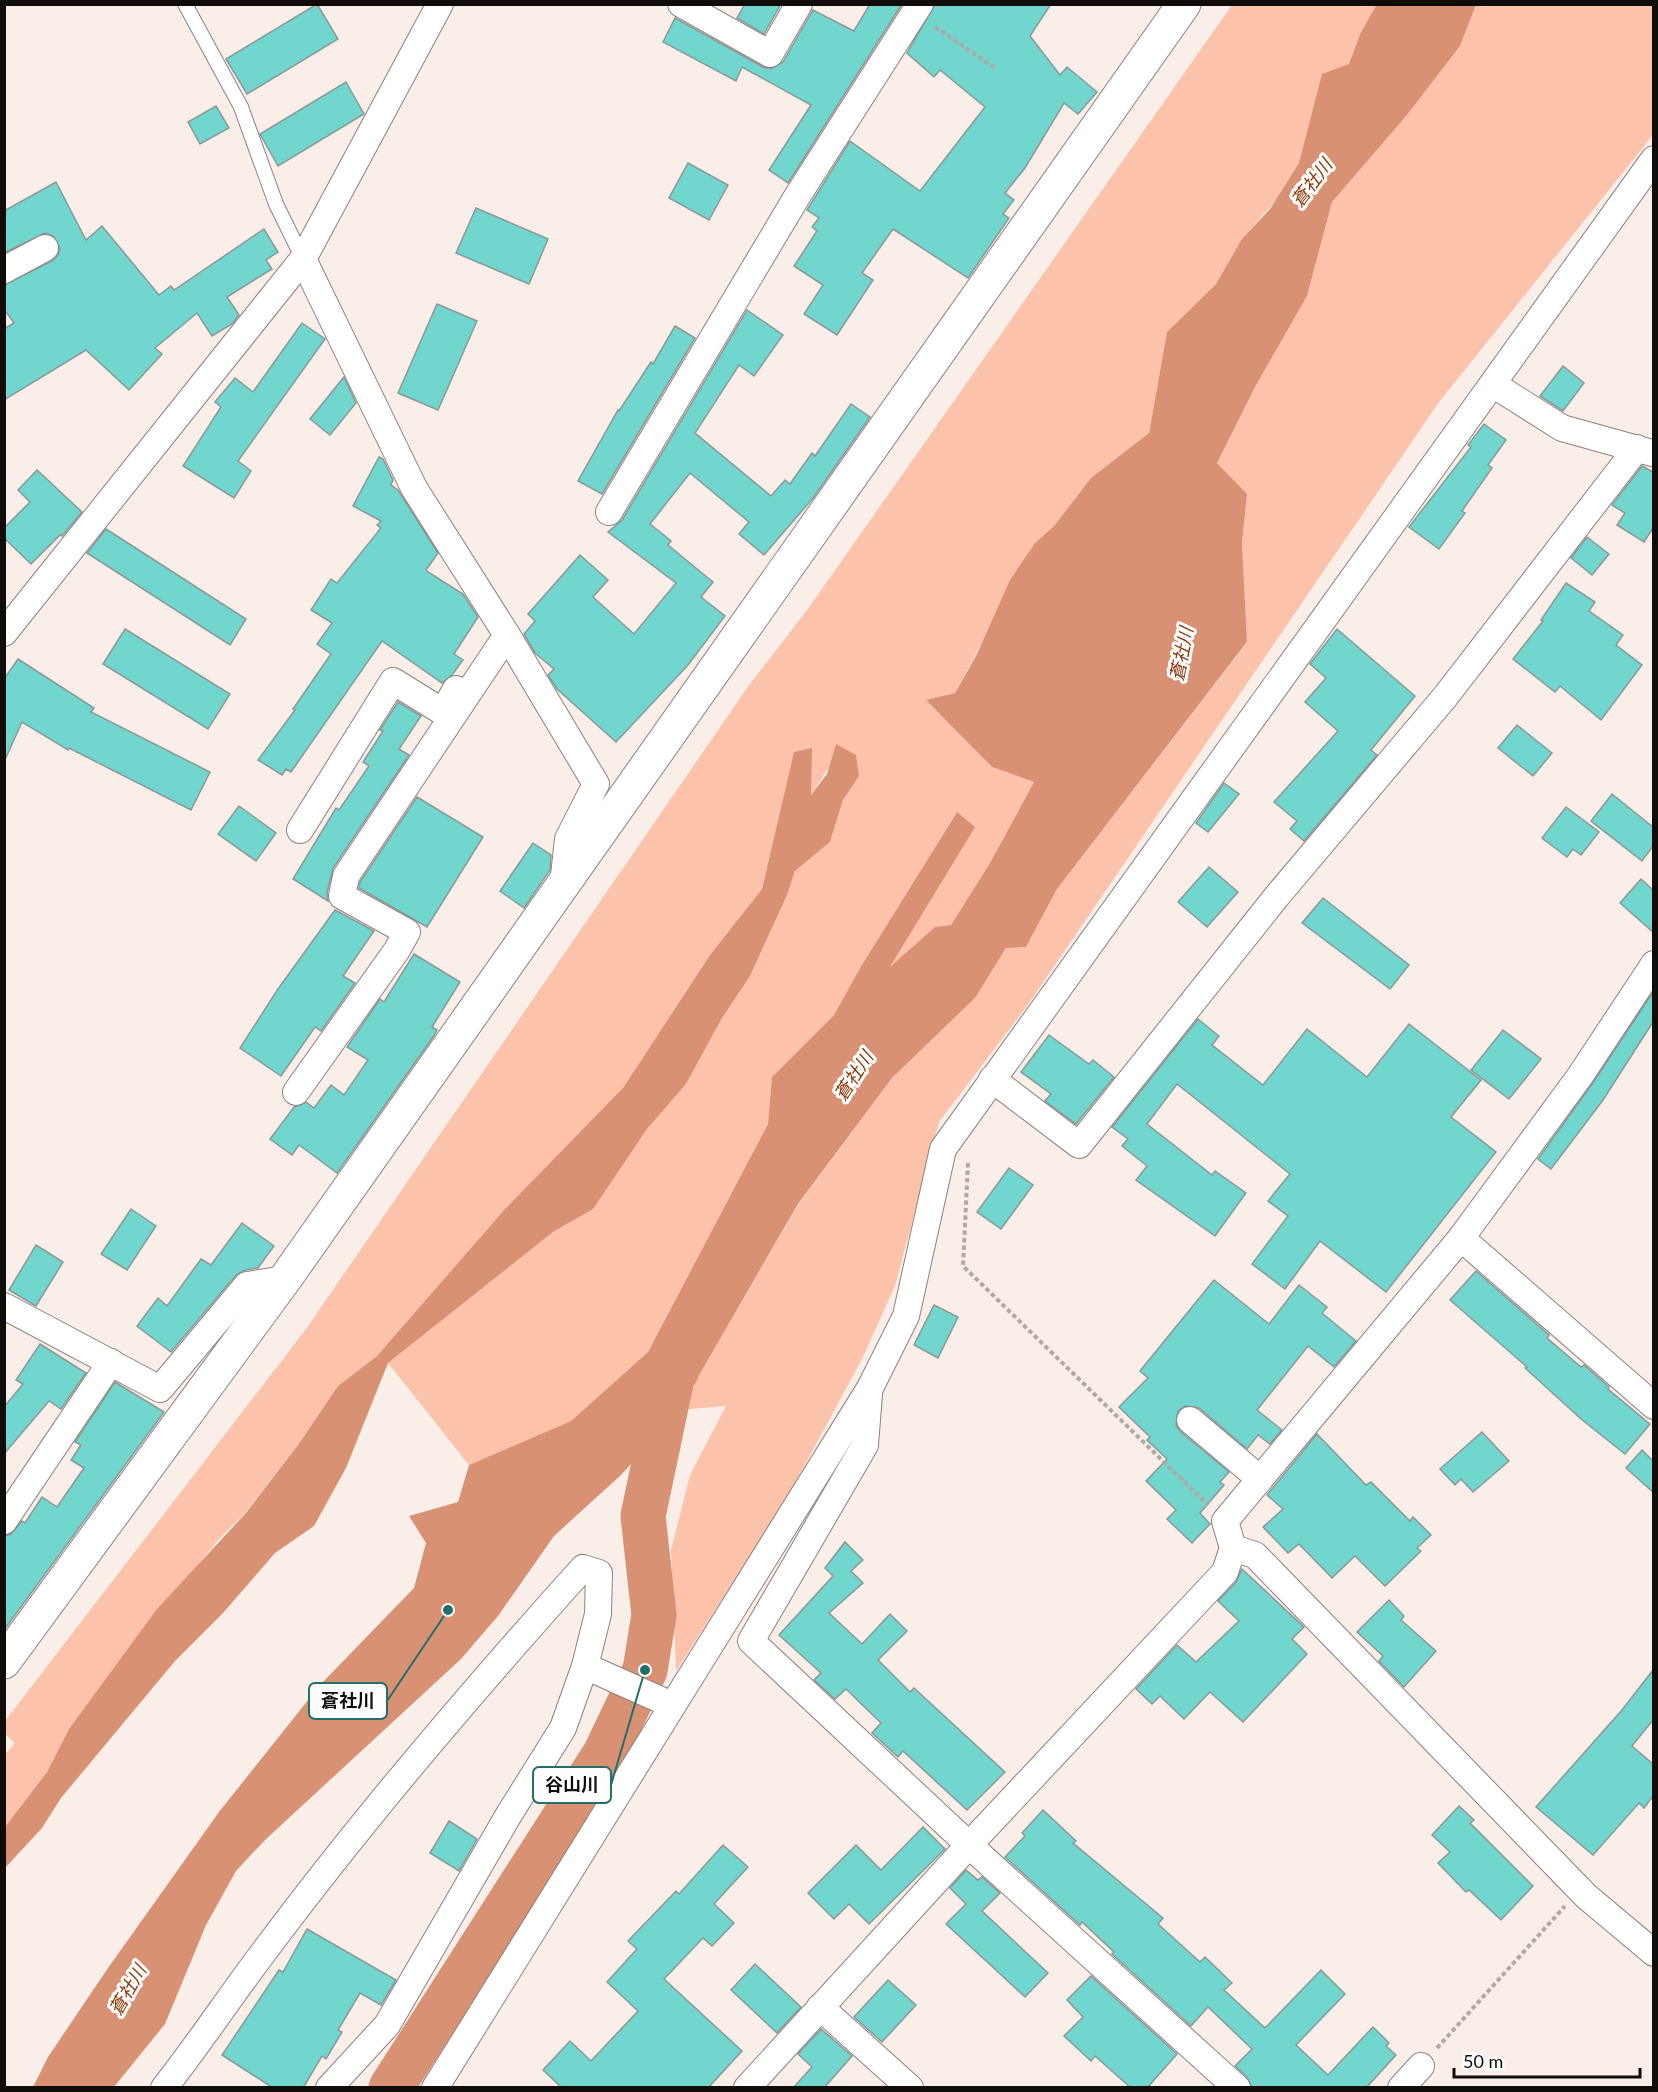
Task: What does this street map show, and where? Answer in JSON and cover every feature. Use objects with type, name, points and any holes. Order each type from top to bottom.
[{"type":"street","points":[[4,633],[303,259],[440,4]]},
{"type":"street","points":[[681,4],[770,54],[799,4]]},
{"type":"street","points":[[4,1662],[285,1279],[1184,4]]},
{"type":"street","points":[[609,512],[798,195],[917,9]]},
{"type":"street","points":[[435,2088],[671,1704],[870,1388],[906,1316],[943,1149],[1494,385],[1653,159]]},
{"type":"street","points":[[4,270],[45,248]]},
{"type":"street","points":[[303,259],[414,488],[501,626],[596,784],[568,839],[563,885]]},
{"type":"street","points":[[992,1079],[1079,1145],[1276,896],[1444,697],[1647,447],[1562,428],[1494,385]]},
{"type":"street","points":[[300,830],[393,681],[444,712],[501,626]]},
{"type":"street","points":[[296,1092],[397,950],[407,932],[342,896],[346,876],[501,626]]},
{"type":"street","points":[[747,2088],[969,1845],[1225,1572],[1233,1548],[1225,1521],[1461,1238],[1580,1076],[1653,964]]},
{"type":"street","points":[[1461,1238],[1653,1406]]},
{"type":"street","points":[[4,1306],[160,1389],[248,1285],[285,1279]]},
{"type":"street","points":[[4,1521],[111,1362]]},
{"type":"street","points":[[870,1388],[865,1445],[751,1641],[969,1845],[1237,2088]]},
{"type":"street","points":[[1190,1420],[1260,1479]]},
{"type":"street","points":[[1233,1548],[1255,1555],[1580,1889],[1653,1953]]},
{"type":"street","points":[[164,2088],[269,1944],[398,1783],[583,1568],[599,1574],[598,1614],[585,1666],[563,1728],[508,1816],[387,2025],[329,2088]]},
{"type":"street","points":[[585,1666],[671,1704]]},
{"type":"street","points":[[820,2007],[910,2088]]},
{"type":"street","points":[[1401,2088],[1421,2066]]},
{"type":"lane","points":[[185,4],[241,107],[276,204],[303,259]]},
{"type":"path","points":[[917,9],[994,68]]},
{"type":"path","points":[[968,1154],[963,1266],[1225,1521]]},
{"type":"path","points":[[1421,2066],[1580,1889]]},
{"type":"shaded area","points":[[1232,5],[1377,5],[1360,34],[1349,64],[1299,163],[1275,201],[1249,231],[1216,284],[1167,332],[1149,433],[1091,478],[1054,526],[1035,543],[955,693],[927,700],[992,767],[1034,782],[990,863],[951,925],[935,927],[889,969],[974,827],[956,813],[860,968],[834,1015],[772,1077],[768,1124],[648,1352],[571,1421],[469,1465],[388,1363],[553,1232],[593,1209],[647,1129],[686,1084],[722,1018],[750,976],[787,895],[795,871],[830,842],[843,800],[859,775],[836,744],[829,767],[810,796],[794,753],[762,889],[710,955],[623,1088],[377,1356],[338,1386],[298,1445],[244,1514],[217,1541],[69,1729],[47,1772],[5,1827],[5,1755],[15,1743],[5,1734],[5,1721],[306,1329],[747,688],[810,606]]},
{"type":"shaded area","points":[[1476,5],[1653,5],[1653,135],[1439,402],[1027,1006],[939,1122],[895,1286],[862,1359],[788,1496],[676,1671],[671,1550],[690,1475],[726,1406],[679,1410],[798,1205],[892,1078],[975,998],[1006,948],[1026,947],[1057,889],[1247,643],[1242,543],[1247,494],[1217,463],[1255,387],[1307,296],[1332,202],[1407,115],[1460,46]]},
{"type":"water","points":[[1377,4],[1476,5],[1460,46],[1407,115],[1332,202],[1307,296],[1255,387],[1217,463],[1247,494],[1242,543],[1247,642],[1057,889],[1026,947],[1006,948],[975,998],[892,1078],[798,1204],[679,1410],[621,1475],[554,1536],[498,1616],[461,1659],[265,1840],[236,1871],[206,1925],[165,2024],[114,2087],[33,2087],[48,2057],[108,1968],[219,1812],[320,1685],[414,1588],[426,1543],[409,1516],[458,1502],[469,1465],[571,1421],[648,1352],[768,1124],[772,1077],[834,1015],[860,968],[957,812],[975,827],[890,967],[935,927],[951,925],[990,863],[1034,782],[992,767],[926,700],[955,693],[977,654],[1010,580],[1035,543],[1054,526],[1091,478],[1149,433],[1167,332],[1216,284],[1242,239],[1270,209],[1299,163],[1322,74],[1349,64],[1360,34]]},
{"type":"water","points":[[836,744],[856,755],[859,776],[843,800],[830,842],[795,871],[787,895],[750,976],[722,1018],[686,1084],[647,1129],[593,1209],[553,1232],[388,1363],[346,1468],[314,1526],[275,1553],[223,1613],[175,1661],[61,1798],[42,1828],[5,1868],[5,1827],[47,1772],[69,1729],[157,1609],[245,1514],[298,1445],[338,1386],[377,1356],[506,1208],[623,1088],[710,955],[762,889],[794,752],[812,748],[811,795],[827,774]]},
{"type":"building","points":[[317,4],[338,39],[247,94],[226,59]]},
{"type":"building","points":[[745,4],[781,4],[764,34],[737,18]]},
{"type":"building","points":[[870,4],[902,4],[788,183],[769,170],[811,105],[742,67],[736,81],[663,42],[675,18],[763,67],[771,69],[783,62],[813,10],[854,31]]},
{"type":"building","points":[[935,4],[1051,4],[1030,36],[1060,75],[1067,67],[1097,92],[1078,114],[1064,103],[1025,168],[1005,193],[1014,200],[1003,214],[1009,218],[968,278],[893,229],[862,273],[873,280],[837,335],[804,314],[823,285],[794,266],[817,231],[812,227],[819,218],[807,210],[850,141],[920,191],[985,107],[940,70],[934,77],[907,53]]},
{"type":"building","points":[[346,82],[364,114],[278,166],[260,134]]},
{"type":"building","points":[[216,106],[229,128],[200,144],[188,122]]},
{"type":"building","points":[[688,163],[728,185],[709,220],[669,198]]},
{"type":"building","points":[[56,182],[86,240],[102,226],[159,295],[171,286],[174,290],[264,229],[278,252],[266,260],[272,269],[227,297],[239,315],[232,324],[212,336],[197,313],[155,348],[162,354],[129,390],[86,350],[4,400],[4,329],[14,323],[4,309],[4,285],[52,261],[58,255],[60,248],[53,236],[45,233],[4,253],[4,211]]},
{"type":"building","points":[[476,208],[548,239],[529,284],[456,253]]},
{"type":"building","points":[[437,304],[477,321],[438,410],[398,393]]},
{"type":"building","points":[[747,310],[783,335],[754,376],[739,365],[695,433],[771,496],[785,480],[790,484],[812,453],[815,456],[851,404],[870,417],[813,498],[764,555],[739,534],[749,522],[690,473],[650,524],[671,541],[668,545],[713,582],[701,597],[725,616],[688,665],[616,742],[557,689],[548,675],[554,669],[535,653],[524,634],[535,621],[528,614],[580,555],[608,580],[593,597],[634,634],[676,583],[608,532],[622,520]]},
{"type":"building","points":[[302,323],[325,339],[238,461],[251,471],[234,498],[183,466],[221,407],[215,402],[235,378],[253,392]]},
{"type":"building","points":[[675,326],[695,338],[602,494],[578,481],[618,410],[651,362],[653,364]]},
{"type":"building","points":[[1563,366],[1584,383],[1563,411],[1540,396]]},
{"type":"building","points":[[344,377],[356,403],[330,435],[310,419]]},
{"type":"building","points":[[1484,424],[1506,440],[1488,465],[1492,468],[1462,511],[1465,513],[1439,549],[1409,527],[1471,447],[1468,445]]},
{"type":"building","points":[[379,457],[383,459],[393,480],[391,485],[398,490],[438,553],[426,570],[463,594],[478,617],[454,654],[463,660],[452,675],[442,683],[382,641],[291,772],[286,769],[282,775],[258,760],[295,710],[293,709],[331,654],[317,644],[332,623],[311,610],[331,579],[337,583],[381,528],[377,525],[381,521],[353,506]]},
{"type":"building","points":[[1642,466],[1653,472],[1653,528],[1644,542],[1617,525],[1625,513],[1612,505]]},
{"type":"building","points":[[37,470],[82,512],[62,536],[60,535],[31,564],[4,538],[4,528],[30,502],[18,490]]},
{"type":"building","points":[[106,529],[246,619],[230,645],[87,553]]},
{"type":"building","points":[[1587,537],[1609,554],[1592,575],[1571,558]]},
{"type":"building","points":[[1566,583],[1595,602],[1589,611],[1623,635],[1616,645],[1642,665],[1601,720],[1560,686],[1555,692],[1513,659],[1543,621],[1541,620]]},
{"type":"building","points":[[125,629],[230,694],[208,729],[103,664]]},
{"type":"building","points":[[1337,629],[1415,696],[1371,750],[1377,755],[1304,841],[1290,829],[1297,821],[1274,802],[1338,731],[1305,702],[1326,678],[1310,664]]},
{"type":"building","points":[[18,659],[94,708],[91,712],[210,772],[191,810],[69,748],[68,750],[22,722],[4,762],[4,679]]},
{"type":"building","points":[[398,702],[421,716],[399,749],[409,755],[333,868],[327,893],[328,901],[293,879],[336,808],[339,810],[369,766],[363,762]]},
{"type":"building","points":[[1517,725],[1552,753],[1533,776],[1498,748]]},
{"type":"building","points":[[1224,783],[1239,794],[1208,832],[1196,823]]},
{"type":"building","points":[[1612,794],[1653,827],[1653,846],[1642,861],[1591,821]]},
{"type":"building","points":[[417,797],[483,837],[427,927],[359,888],[360,882]]},
{"type":"building","points":[[239,806],[276,833],[256,861],[218,834]]},
{"type":"building","points":[[1566,807],[1599,832],[1581,855],[1573,849],[1567,857],[1542,838]]},
{"type":"building","points":[[533,843],[551,855],[550,870],[524,908],[500,891]]},
{"type":"building","points":[[1209,867],[1238,892],[1207,927],[1178,902]]},
{"type":"building","points":[[1641,879],[1653,890],[1653,932],[1620,903]]},
{"type":"building","points":[[1323,898],[1409,965],[1390,989],[1302,923]]},
{"type":"building","points":[[335,910],[374,931],[343,976],[355,983],[321,1031],[315,1027],[281,1076],[240,1048],[278,989]]},
{"type":"building","points":[[414,954],[460,982],[432,1027],[437,1030],[433,1037],[337,1173],[299,1145],[292,1155],[270,1139],[294,1107],[306,1102],[314,1108],[331,1085],[344,1095],[368,1060],[347,1047],[380,999],[384,1002]]},
{"type":"building","points":[[1653,992],[1653,1022],[1603,1100],[1551,1169],[1538,1159],[1592,1084]]},
{"type":"building","points":[[1198,1019],[1219,1036],[1212,1045],[1263,1085],[1307,1029],[1367,1077],[1409,1024],[1481,1080],[1451,1117],[1496,1152],[1386,1292],[1320,1241],[1285,1289],[1252,1264],[1288,1216],[1268,1201],[1290,1174],[1177,1084],[1147,1124],[1212,1175],[1215,1171],[1246,1193],[1215,1236],[1136,1180],[1147,1166],[1122,1146],[1128,1139],[1112,1127]]},
{"type":"building","points":[[1503,1030],[1541,1059],[1509,1099],[1471,1070]]},
{"type":"building","points":[[1049,1035],[1089,1064],[1093,1060],[1114,1077],[1076,1124],[1045,1101],[1051,1094],[1021,1072]]},
{"type":"building","points":[[1009,1168],[1033,1185],[1001,1229],[977,1212]]},
{"type":"building","points":[[131,1209],[156,1226],[127,1270],[101,1254]]},
{"type":"building","points":[[242,1223],[274,1246],[258,1268],[245,1270],[236,1275],[171,1352],[137,1326],[158,1298],[167,1306],[201,1259],[211,1265]]},
{"type":"building","points":[[36,1245],[63,1262],[36,1306],[9,1290]]},
{"type":"building","points":[[1476,1271],[1549,1335],[1547,1338],[1581,1367],[1584,1365],[1609,1387],[1608,1389],[1650,1424],[1625,1454],[1581,1419],[1525,1368],[1527,1367],[1450,1300]]},
{"type":"building","points":[[1214,1280],[1269,1324],[1299,1285],[1327,1307],[1322,1313],[1356,1341],[1334,1367],[1308,1346],[1257,1410],[1282,1430],[1270,1444],[1258,1435],[1247,1449],[1199,1408],[1185,1406],[1178,1411],[1176,1425],[1180,1431],[1229,1472],[1220,1482],[1224,1485],[1200,1513],[1210,1524],[1192,1543],[1167,1519],[1176,1510],[1146,1481],[1167,1459],[1147,1440],[1150,1437],[1119,1407],[1148,1378],[1140,1371]]},
{"type":"building","points":[[934,1305],[958,1317],[938,1358],[914,1345]]},
{"type":"building","points":[[40,1344],[86,1373],[61,1409],[49,1401],[4,1454],[4,1407],[23,1384],[16,1380]]},
{"type":"building","points":[[115,1382],[164,1412],[4,1630],[4,1536],[11,1534],[22,1521],[25,1523],[42,1497],[57,1507],[84,1468],[71,1460],[81,1445],[75,1442]]},
{"type":"building","points":[[1482,1432],[1509,1461],[1473,1492],[1461,1479],[1455,1485],[1440,1469]]},
{"type":"building","points":[[1317,1434],[1366,1485],[1371,1482],[1410,1521],[1413,1517],[1431,1535],[1417,1548],[1421,1551],[1385,1586],[1355,1556],[1332,1578],[1299,1544],[1288,1553],[1263,1527],[1283,1509],[1267,1495]]},
{"type":"building","points":[[1642,1450],[1653,1461],[1653,1492],[1626,1468]]},
{"type":"building","points":[[845,1542],[863,1560],[851,1571],[863,1583],[829,1613],[862,1644],[890,1614],[907,1631],[878,1660],[910,1692],[914,1688],[1005,1772],[967,1810],[903,1751],[898,1757],[872,1733],[881,1723],[846,1689],[835,1699],[814,1680],[821,1673],[779,1635],[833,1576],[825,1568]]},
{"type":"building","points":[[1242,1569],[1304,1627],[1292,1639],[1307,1654],[1243,1722],[1210,1692],[1184,1719],[1160,1696],[1152,1704],[1136,1689],[1177,1645],[1196,1662],[1239,1621],[1218,1601],[1236,1582]]},
{"type":"building","points":[[1389,1600],[1404,1616],[1401,1620],[1436,1651],[1404,1687],[1379,1661],[1383,1656],[1357,1632]]},
{"type":"building","points":[[1653,1670],[1653,1720],[1632,1746],[1653,1764],[1653,1796],[1644,1808],[1639,1803],[1593,1855],[1536,1807],[1622,1710]]},
{"type":"building","points":[[1459,1806],[1474,1820],[1470,1823],[1533,1886],[1501,1920],[1469,1890],[1466,1892],[1438,1863],[1450,1852],[1432,1835]]},
{"type":"building","points":[[1043,1810],[1076,1841],[1073,1843],[1163,1918],[1158,1924],[1200,1962],[1205,1957],[1232,1983],[1224,1990],[1265,2028],[1321,1970],[1345,1994],[1296,2045],[1328,2075],[1373,2027],[1389,2043],[1386,2046],[1396,2055],[1366,2088],[1252,2088],[1247,2077],[1235,2066],[1252,2049],[1208,2007],[1191,2026],[1112,1954],[1114,1952],[1082,1922],[1080,1925],[1005,1857],[1025,1836],[1022,1833]]},
{"type":"building","points":[[449,1821],[477,1839],[459,1871],[430,1853]]},
{"type":"building","points":[[923,1827],[945,1849],[869,1924],[849,1904],[834,1919],[808,1893],[856,1845],[881,1870]]},
{"type":"building","points":[[723,1845],[748,1867],[714,1904],[734,1923],[712,1946],[703,1938],[664,1979],[742,2051],[708,2088],[562,2088],[543,2070],[570,2041],[591,2061],[638,2011],[607,1982],[637,1949],[628,1941],[676,1891],[679,1894]]},
{"type":"building","points":[[966,1870],[978,1880],[982,1877],[1000,1893],[982,1911],[1048,1973],[1025,1997],[946,1924],[966,1904],[950,1888]]},
{"type":"building","points":[[307,1929],[396,1980],[381,2005],[360,1993],[338,2030],[342,2032],[326,2059],[322,2056],[303,2088],[273,2088],[222,2055],[279,1970],[283,1972]]},
{"type":"building","points":[[755,1964],[801,2007],[777,2033],[731,1990]]},
{"type":"building","points":[[1091,1976],[1177,2054],[1147,2088],[1131,2088],[1095,2056],[1091,2061],[1064,2036],[1083,2017],[1067,2000]]},
{"type":"building","points":[[888,1980],[916,2005],[882,2042],[854,2017]]},
{"type":"building","points":[[821,2029],[852,2056],[824,2088],[793,2088],[812,2067],[798,2054]]},
{"type":"waterway","points":[[391,2088],[605,1754],[645,1670],[654,1615],[643,1516],[672,1378],[677,1370]]},
{"type":"place","name":"蒼社川","points":[[448,1610]]},
{"type":"place","name":"谷山川","points":[[645,1670]]}]
